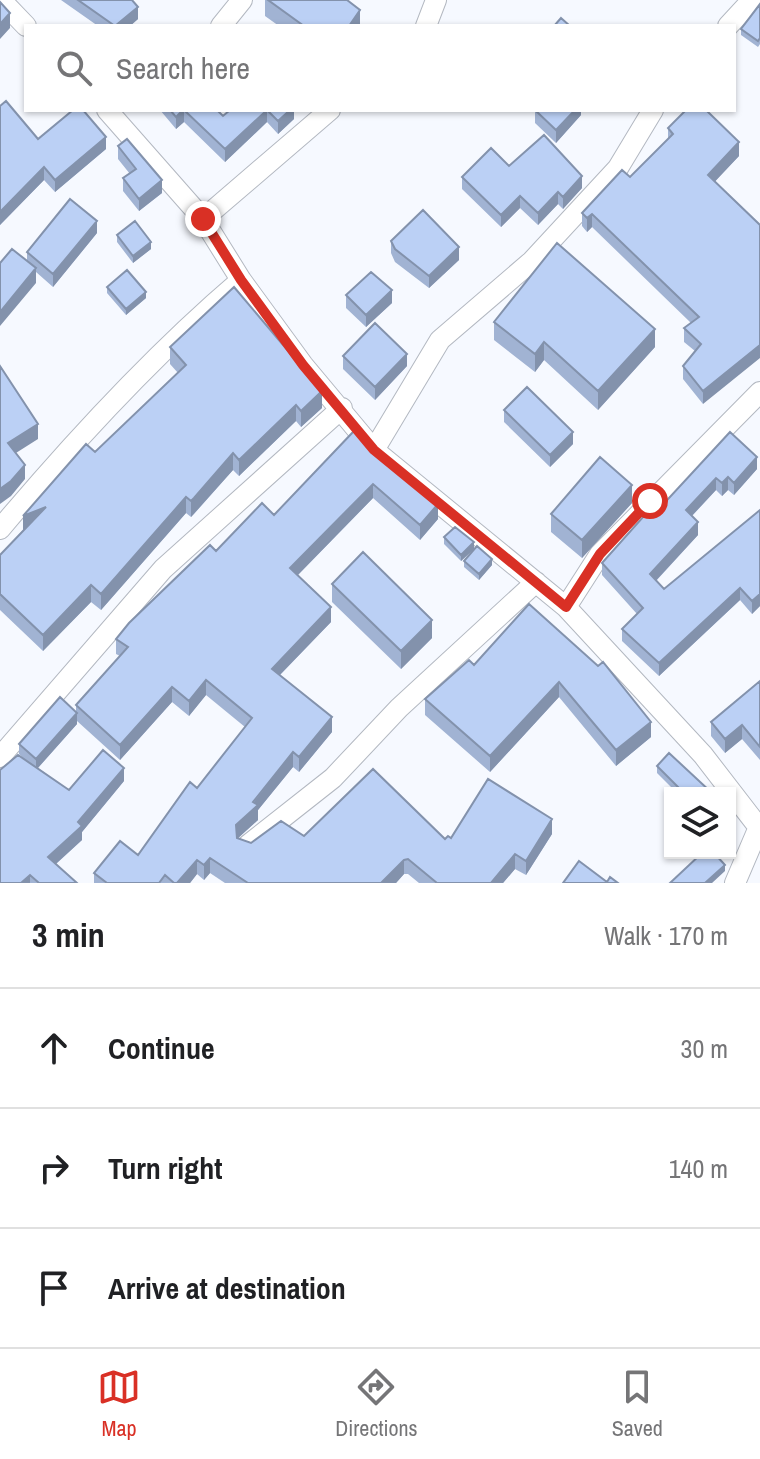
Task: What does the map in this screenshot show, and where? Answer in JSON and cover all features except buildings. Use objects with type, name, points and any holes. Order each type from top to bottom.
[{"type":"street","points":[[223,24],[242,0]]},
{"type":"street","points":[[427,24],[436,0]]},
{"type":"street","points":[[730,24],[752,0]]},
{"type":"street","points":[[7,2],[24,24]]},
{"type":"street","points":[[109,112],[203,219],[241,280],[303,365],[374,450],[566,607],[703,755],[759,828],[735,883]]},
{"type":"street","points":[[203,219],[328,112]]},
{"type":"street","points":[[374,450],[440,340],[532,261],[618,168],[652,112]]},
{"type":"street","points":[[0,529],[72,446],[202,313],[241,280]]},
{"type":"street","points":[[566,607],[600,554],[757,400]]},
{"type":"street","points":[[0,757],[163,569],[342,408]]},
{"type":"street","points":[[248,845],[333,778],[399,708],[536,582]]},
{"type":"route","points":[[203,219],[241,280],[303,365],[331,394],[374,450],[566,607],[600,554],[650,501]]}]
